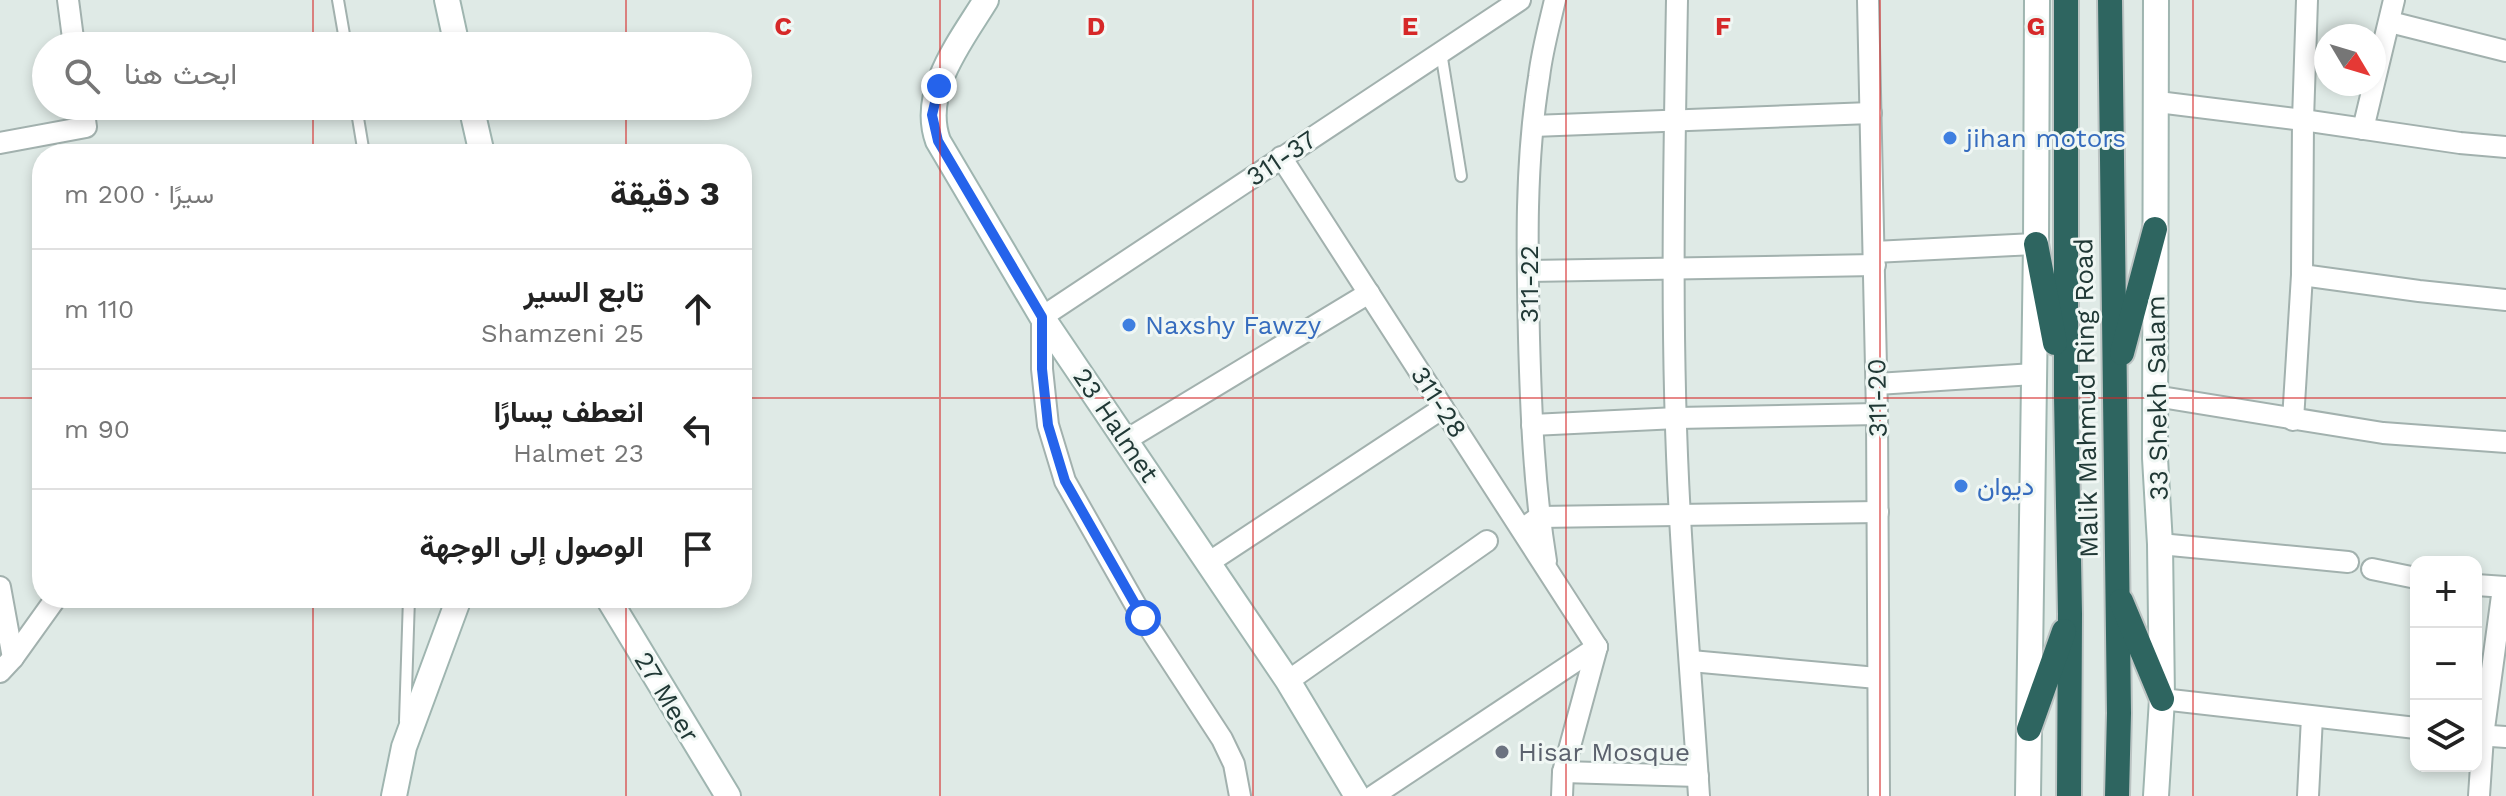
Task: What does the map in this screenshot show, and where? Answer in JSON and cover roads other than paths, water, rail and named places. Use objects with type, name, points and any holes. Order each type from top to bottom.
[{"type":"highway","name":"Malik Mahmud Ring Road","points":[[2066,0],[2069,796]]},
{"type":"highway","name":"Malik Mahmud Ring Road","points":[[2110,0],[2119,713],[2117,796]]},
{"type":"highway","points":[[2114,382],[2155,229]]},
{"type":"highway","points":[[2036,244],[2066,396]]},
{"type":"highway","points":[[2116,590],[2162,699]]},
{"type":"highway","points":[[2029,729],[2070,614]]},
{"type":"main road","points":[[447,0],[454,32]]},
{"type":"main road","name":"23 Halmet","points":[[986,0],[947,66],[939,86],[934,101],[934,129],[938,141],[1042,317],[1288,681],[1357,796]]},
{"type":"main road","points":[[2028,796],[2037,0]]},
{"type":"main road","name":"33 Shekh Salam","points":[[2156,0],[2155,458],[2160,544],[2162,699],[2156,796]]},
{"type":"main road","points":[[474,120],[480,144]]},
{"type":"main road","points":[[394,796],[404,747],[455,608]]},
{"type":"main road","name":"27 Meer","points":[[614,608],[728,796]]},
{"type":"street","points":[[68,0],[72,32]]},
{"type":"street","name":"311-37","points":[[1042,317],[1520,0]]},
{"type":"street","name":"311-22","points":[[1547,570],[1539,517],[1532,425],[1530,159],[1539,77],[1555,0]]},
{"type":"street","points":[[1563,772],[1698,786],[1680,516],[1677,418],[1674,269],[1677,0]]},
{"type":"street","name":"311-20","points":[[1868,0],[1877,384],[1879,796]]},
{"type":"street","points":[[2293,420],[2302,275],[2307,0]]},
{"type":"street","points":[[2363,129],[2394,0]]},
{"type":"street","points":[[2390,22],[2506,51]]},
{"type":"street","points":[[2158,102],[2506,147]]},
{"type":"street","points":[[1533,126],[1871,113]]},
{"type":"street","points":[[0,143],[86,127],[85,120]]},
{"type":"street","name":"311-28","points":[[1281,157],[1597,647]]},
{"type":"street","points":[[1529,271],[1674,269],[1874,259],[2036,244]]},
{"type":"street","points":[[2302,275],[2506,300]]},
{"type":"street","points":[[1126,440],[1369,293]]},
{"type":"street","points":[[1042,317],[1042,369],[1048,425],[1065,481],[1143,618],[1222,739],[1234,764],[1240,796]]},
{"type":"street","points":[[1877,384],[2034,374]]},
{"type":"street","points":[[2155,396],[2383,433],[2506,442]]},
{"type":"street","points":[[1208,563],[1443,408]]},
{"type":"street","points":[[1532,425],[1877,414]]},
{"type":"street","points":[[1521,530],[1539,517],[1878,512]]},
{"type":"street","points":[[1288,681],[1487,541]]},
{"type":"street","points":[[2160,544],[2348,562]]},
{"type":"street","points":[[2372,569],[2410,577]]},
{"type":"street","points":[[2482,586],[2504,588],[2482,717]]},
{"type":"street","points":[[0,587],[7,665]]},
{"type":"street","points":[[7,665],[49,608]]},
{"type":"street","points":[[1562,796],[1563,772],[1597,647]]},
{"type":"street","points":[[1373,796],[1597,647]]},
{"type":"street","points":[[1691,661],[1877,678]]},
{"type":"street","points":[[2162,699],[2410,727]]},
{"type":"street","points":[[2308,796],[2312,717]]},
{"type":"street","points":[[2482,735],[2506,737]]},
{"type":"street","points":[[2479,772],[2479,796]]},
{"type":"lane","points":[[338,0],[344,32]]},
{"type":"lane","points":[[1441,52],[1461,176]]},
{"type":"lane","points":[[358,120],[362,144]]},
{"type":"lane","points":[[404,747],[409,608]]},
{"type":"place","name":"jihan motors","points":[[1950,138]]},
{"type":"place","name":"Naxshy Fawzy","points":[[1129,325]]},
{"type":"place","name":"دیوان","points":[[1961,486]]},
{"type":"place","name":"Hisar Mosque","points":[[1502,752]]}]
